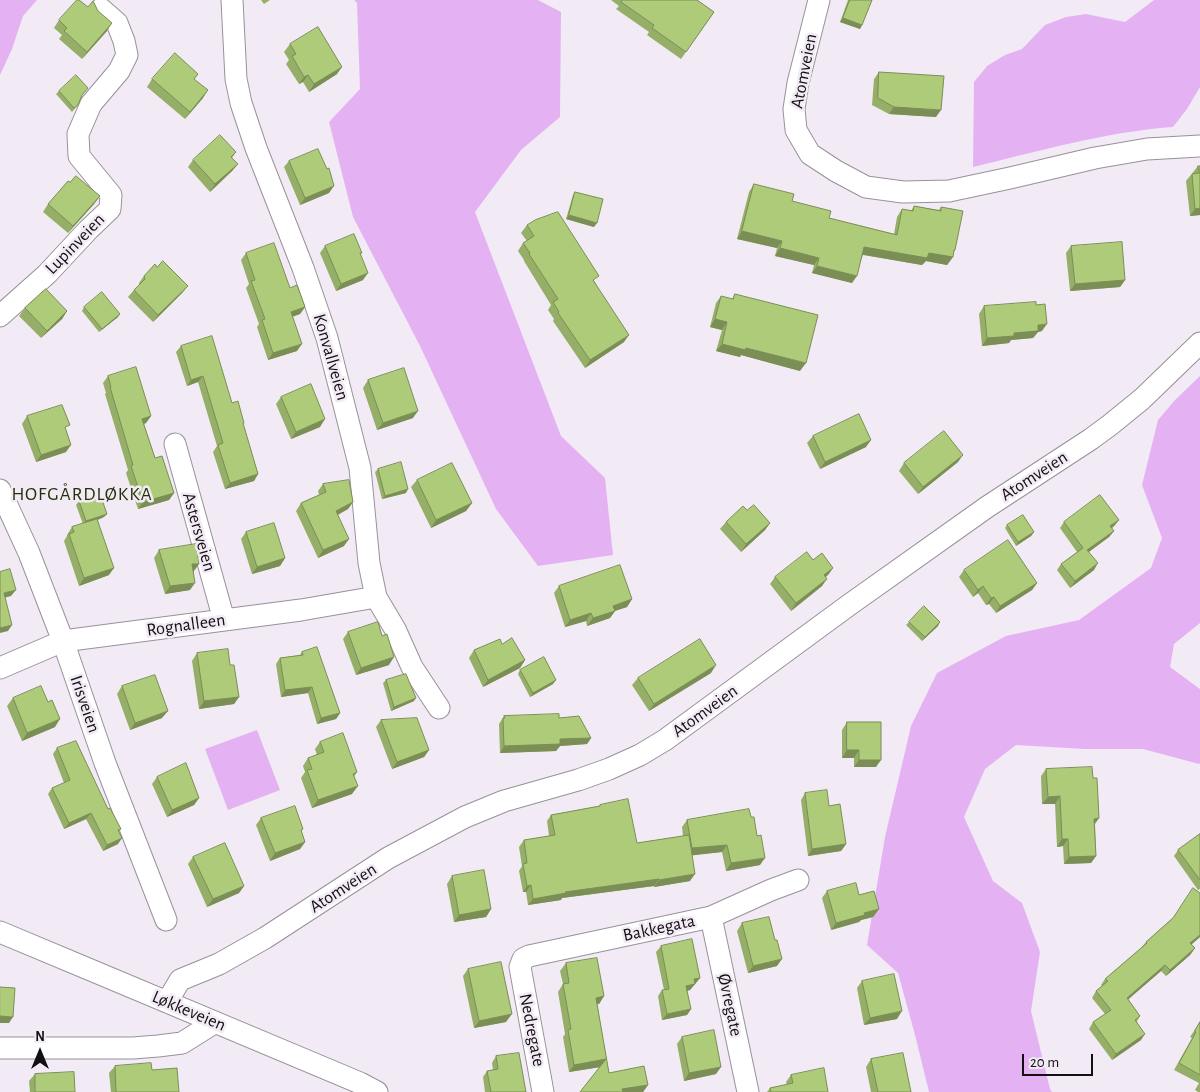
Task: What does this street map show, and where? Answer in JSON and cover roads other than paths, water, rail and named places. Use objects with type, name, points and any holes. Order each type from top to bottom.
[{"type":"street","name":"Konvallveien","points":[[232,0],[236,79],[241,103],[256,148],[304,268],[327,338],[360,468],[369,563],[376,597],[395,629],[412,667],[439,708]]},
{"type":"street","name":"Atomveien","points":[[820,0],[798,83],[794,109],[796,130],[810,154],[866,187],[903,192],[949,191],[1095,158],[1147,149],[1200,146]]},
{"type":"street","name":"Lupinveien","points":[[0,316],[47,274],[110,209],[111,195],[79,156],[78,134],[91,104],[119,71],[127,54],[117,23],[101,9]]},
{"type":"street","name":"Atomveien","points":[[166,1002],[180,980],[219,964],[265,938],[388,858],[465,818],[504,801],[578,780],[640,755],[665,740],[849,605],[987,507],[1110,425],[1142,399],[1200,343]]},
{"type":"street","name":"Astersveien","points":[[175,444],[224,620]]},
{"type":"street","name":"Irisveien","points":[[0,490],[29,553],[105,763],[166,920]]},
{"type":"street","name":"Rognalleen","points":[[0,668],[62,641],[301,610],[376,597]]},
{"type":"street","name":"Bakkegata","points":[[520,967],[523,959],[529,956],[711,917],[798,880]]},
{"type":"street","name":"Øvregate","points":[[711,917],[748,1092]]},
{"type":"street","name":"Løkkeveien","points":[[0,932],[360,1083],[377,1092]]},
{"type":"street","name":"Nedregate","points":[[520,967],[543,1092]]},
{"type":"street","points":[[0,1048],[115,1049],[158,1046],[182,1043],[214,1023]]},
{"type":"district","name":"HOFGÅRDLØKKA","points":[[82,494]]}]
